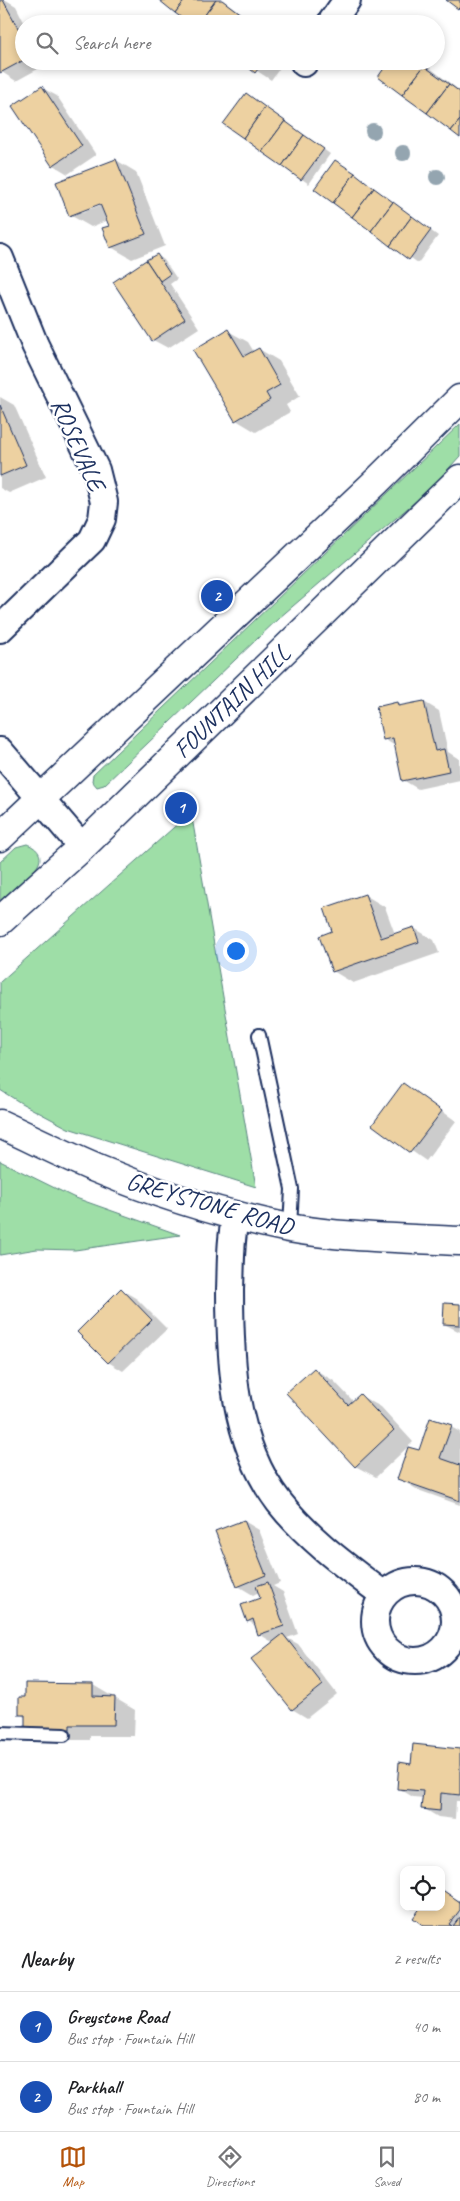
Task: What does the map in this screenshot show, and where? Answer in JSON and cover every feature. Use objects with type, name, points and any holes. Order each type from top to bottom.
[{"type":"street","points":[[336,15],[347,0]]},
{"type":"street","name":"ROSEVALE","points":[[0,258],[35,345],[96,470],[104,502],[102,519],[92,540],[0,629]]},
{"type":"street","points":[[0,838],[377,482],[460,399]]},
{"type":"street","name":"FOUNTAIN HILL","points":[[0,921],[82,847],[460,479]]},
{"type":"street","points":[[0,751],[82,847]]},
{"type":"street","name":"GREYSTONE ROAD","points":[[0,1124],[100,1170],[159,1192],[236,1215],[290,1228],[356,1235],[460,1241]]},
{"type":"street","points":[[236,1215],[231,1237],[230,1323],[235,1395],[252,1454],[278,1500],[293,1518],[311,1536],[384,1596]]},
{"type":"lane","points":[[259,1035],[292,1189],[290,1228]]},
{"type":"lane","points":[[0,1733],[64,1735]]},
{"type":"green space","points":[[460,424],[460,456],[430,489],[279,618],[104,785],[97,787],[92,781],[93,775]]},
{"type":"green space","points":[[191,812],[256,1187],[68,1128],[0,1090],[0,982]]},
{"type":"green space","points":[[27,844],[36,849],[40,861],[36,869],[0,901],[0,862],[16,847]]},
{"type":"green space","points":[[0,1161],[73,1197],[180,1235],[75,1250],[37,1249],[0,1255]]},
{"type":"building","points":[[0,0],[3,0],[15,22],[15,65],[0,73]]},
{"type":"building","points":[[159,0],[185,0],[175,13]]},
{"type":"building","points":[[185,0],[216,0],[205,15],[178,15],[175,13]]},
{"type":"building","points":[[216,0],[222,0],[238,12],[236,15],[205,15]]},
{"type":"building","points":[[446,0],[460,0],[460,7],[458,9]]},
{"type":"building","points":[[383,70],[421,70],[402,95],[378,77]]},
{"type":"building","points":[[421,70],[430,70],[449,84],[427,113],[402,95]]},
{"type":"building","points":[[449,84],[460,92],[460,120],[451,131],[427,113]]},
{"type":"building","points":[[42,86],[82,146],[52,166],[12,106]]},
{"type":"building","points":[[246,93],[265,107],[243,138],[223,124]]},
{"type":"building","points":[[265,107],[285,121],[262,152],[243,138]]},
{"type":"building","points":[[460,120],[460,138],[451,131]]},
{"type":"building","points":[[285,121],[304,135],[282,166],[262,152]]},
{"type":"building","points":[[304,135],[324,149],[301,180],[282,166]]},
{"type":"building","points":[[116,159],[146,234],[110,248],[102,228],[109,226],[100,204],[69,216],[56,182]]},
{"type":"building","points":[[335,160],[355,173],[333,203],[314,189]]},
{"type":"building","points":[[355,173],[374,188],[352,217],[333,203]]},
{"type":"building","points":[[374,188],[393,202],[371,231],[352,217]]},
{"type":"building","points":[[393,202],[412,216],[390,246],[371,231]]},
{"type":"building","points":[[412,216],[431,230],[409,260],[390,246]]},
{"type":"building","points":[[157,254],[170,274],[160,281],[146,260]]},
{"type":"building","points":[[146,260],[185,319],[152,341],[113,282]]},
{"type":"building","points":[[228,329],[244,356],[259,348],[280,385],[266,393],[270,400],[235,421],[193,350]]},
{"type":"building","points":[[0,405],[26,465],[0,476]]},
{"type":"building","points":[[424,701],[435,751],[444,749],[449,771],[402,781],[393,738],[383,740],[376,707],[397,702],[398,706]]},
{"type":"building","points":[[365,894],[381,938],[414,927],[419,942],[332,972],[319,936],[332,931],[324,908]]},
{"type":"building","points":[[403,1083],[442,1111],[410,1153],[372,1125]]},
{"type":"building","points":[[121,1288],[152,1320],[108,1363],[77,1332]]},
{"type":"building","points":[[444,1303],[460,1304],[460,1325],[443,1324]]},
{"type":"building","points":[[314,1368],[348,1405],[360,1394],[394,1430],[355,1467],[286,1393]]},
{"type":"building","points":[[430,1418],[452,1425],[440,1458],[460,1465],[460,1501],[397,1479],[408,1447],[419,1450]]},
{"type":"building","points":[[244,1520],[266,1575],[237,1587],[215,1531]]},
{"type":"building","points":[[268,1582],[284,1626],[258,1635],[253,1619],[247,1622],[241,1605],[260,1598],[256,1586]]},
{"type":"building","points":[[283,1634],[323,1685],[292,1710],[251,1659]]},
{"type":"building","points":[[25,1683],[93,1684],[93,1696],[115,1697],[114,1725],[70,1725],[70,1729],[25,1729],[25,1715],[19,1715],[19,1697],[25,1697]]},
{"type":"building","points":[[413,1744],[460,1749],[460,1795],[441,1793],[440,1811],[421,1809],[423,1791],[397,1789],[399,1762],[411,1764]]},
{"type":"building","points":[[445,1892],[460,1902],[460,1910],[449,1924],[452,1926],[424,1926],[413,1918],[418,1911],[445,1911]]},
{"type":"building","points":[[460,1917],[460,1926],[453,1926]]},
{"type":"place","name":"Parkhall","points":[[217,596]]},
{"type":"place","name":"Greystone Road","points":[[181,808]]}]
